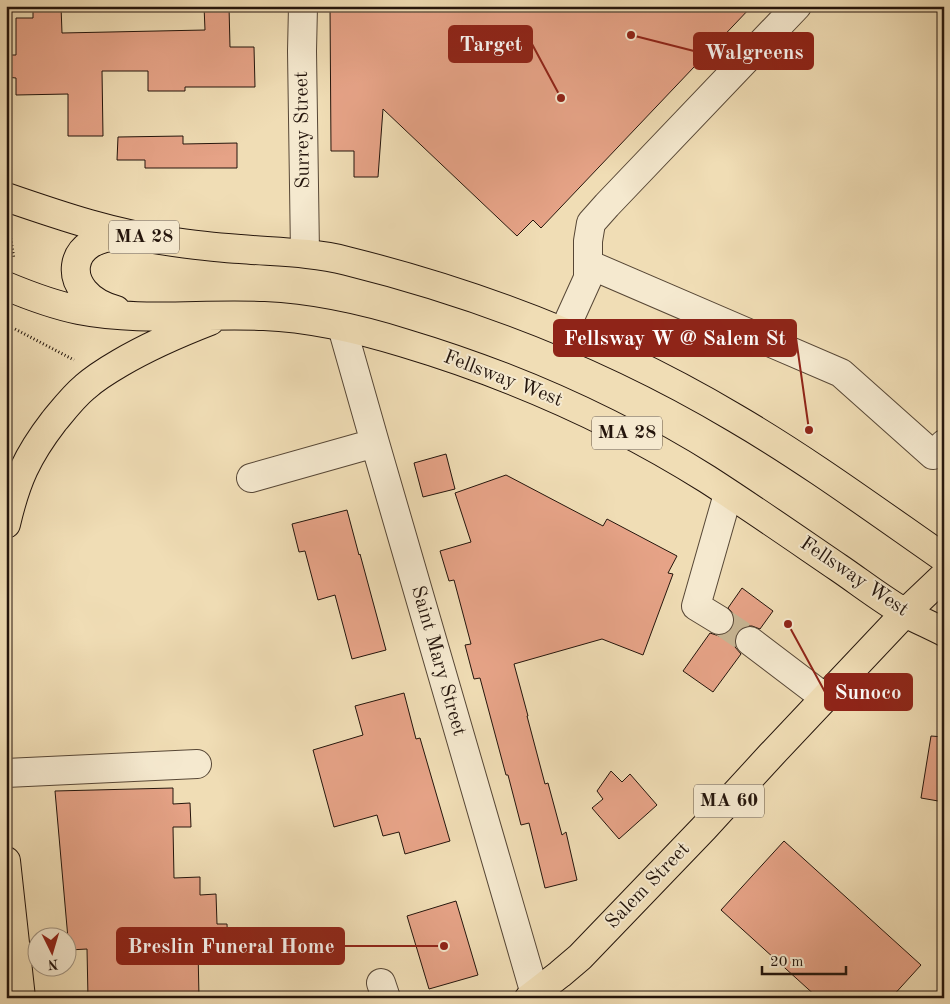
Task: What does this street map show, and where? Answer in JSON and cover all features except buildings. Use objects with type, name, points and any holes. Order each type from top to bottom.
[{"type":"main road","name":"MA 28","points":[[7,209],[52,213],[82,222],[170,242],[237,249],[305,253],[344,260],[467,295],[564,331],[648,370],[735,418],[815,469],[944,558]]},
{"type":"main road","points":[[141,316],[95,302],[82,289],[75,270],[76,262],[84,249],[91,243],[103,238],[123,237],[170,242]]},
{"type":"main road","name":"Fellsway West","points":[[11,277],[56,305],[80,310],[123,316],[227,315],[316,321],[403,342],[464,362],[552,397],[617,427],[691,470],[905,613],[944,632]]},
{"type":"main road","points":[[6,524],[13,495],[27,461],[39,441],[69,401],[86,386],[135,355],[165,339],[227,315]]},
{"type":"main road","name":"Salem Street","points":[[532,996],[580,956],[667,867],[905,613],[944,576]]},
{"type":"main road","points":[[6,862],[22,998]]},
{"type":"street","name":"Surrey Street","points":[[303,6],[305,253]]},
{"type":"street","points":[[564,331],[588,278],[588,241],[592,223],[612,199],[797,6]]},
{"type":"street","points":[[588,264],[841,373],[933,455],[944,444]]},
{"type":"street","name":"Saint Mary Street","points":[[342,327],[532,996]]},
{"type":"street","points":[[251,478],[375,443]]},
{"type":"street","points":[[719,620],[696,606],[728,494]]},
{"type":"street","points":[[750,642],[825,698]]},
{"type":"street","points":[[6,773],[196,764]]},
{"type":"path","points":[[7,209],[11,277]]},
{"type":"path","points":[[21,323],[22,332]]},
{"type":"path","points":[[15,329],[82,364]]},
{"type":"tunnel","points":[[719,620],[750,641]]},
{"type":"place","name":"Walgreens","points":[[631,35]]},
{"type":"place","name":"Target","points":[[561,98]]},
{"type":"place","name":"Fellsway W @ Salem St","points":[[809,430]]},
{"type":"place","name":"Sunoco","points":[[788,624]]},
{"type":"place","name":"Breslin Funeral Home","points":[[444,946]]}]
